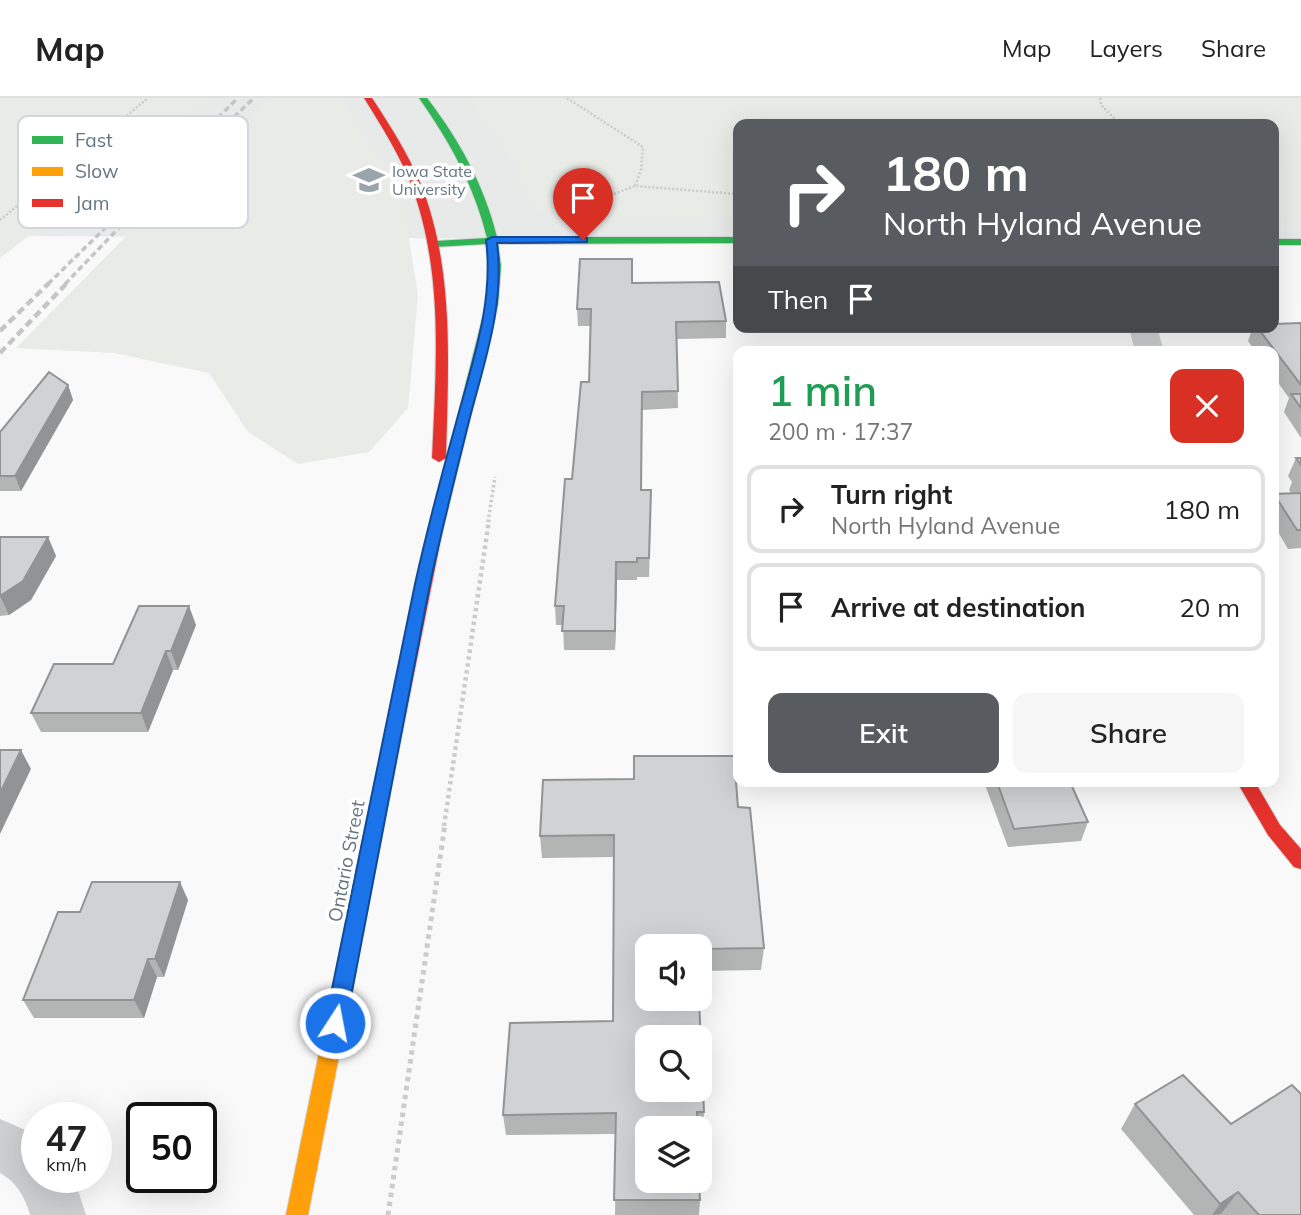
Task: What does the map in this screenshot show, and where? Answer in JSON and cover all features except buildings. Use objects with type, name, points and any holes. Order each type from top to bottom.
[{"type":"main road","name":"Ontario Street","points":[[368,98],[406,157],[422,197],[435,244],[442,323],[438,516]]},
{"type":"main road","name":"Ontario Street","points":[[297,1215],[438,516],[490,320],[495,269],[492,240],[466,166],[444,126],[423,98]]},
{"type":"main road","points":[[435,244],[492,240],[733,240]]},
{"type":"main road","points":[[1279,242],[1301,242]]},
{"type":"main road","points":[[1249,787],[1273,830],[1301,862]]},
{"type":"street","points":[[0,1145],[21,1155]]},
{"type":"street","points":[[52,1193],[58,1215]]},
{"type":"path","points":[[126,116],[148,98]]},
{"type":"path","points":[[567,98],[643,147],[641,170],[635,186],[733,194]]},
{"type":"path","points":[[1100,98],[1101,105],[1115,119]]},
{"type":"path","points":[[0,220],[18,205]]},
{"type":"path","points":[[388,1215],[497,468]]},
{"type":"shaded area","name":"Iowa State University","points":[[0,98],[1301,98],[1301,242],[1279,242],[1279,119],[733,119],[733,240],[27,236],[0,258]]},
{"type":"shaded area","points":[[0,98],[209,98],[185,116],[18,116],[18,228],[39,228],[0,258]]},
{"type":"shaded area","points":[[271,98],[339,98],[393,174],[403,203],[418,295],[408,408],[369,452],[298,464],[248,432],[209,373],[114,353],[16,348],[134,228],[248,228],[248,119]]},
{"type":"shaded area","points":[[467,98],[1301,98],[1301,217],[1279,219],[1279,119],[733,119],[733,219],[582,223],[549,216],[530,205],[510,156]]},
{"type":"railway","points":[[220,116],[238,98]]},
{"type":"railway","points":[[235,116],[254,98]]},
{"type":"railway","points":[[48,284],[105,228]]},
{"type":"railway","points":[[65,284],[119,228]]},
{"type":"railway","points":[[0,331],[49,283]]},
{"type":"railway","points":[[0,353],[67,283]]},
{"type":"traffic: fast","points":[[423,98],[449,135],[471,174],[492,238],[495,266],[492,304],[435,533]]},
{"type":"traffic: fast","points":[[435,244],[506,240],[733,240]]},
{"type":"traffic: fast","points":[[1279,242],[1301,242]]},
{"type":"traffic: slow","points":[[297,1215],[379,804]]},
{"type":"traffic: jam","points":[[368,98],[396,143],[417,186],[430,229],[438,271],[441,314],[439,458]]},
{"type":"traffic: jam","points":[[379,804],[435,533]]},
{"type":"traffic: jam","points":[[1249,787],[1274,830],[1301,862]]},
{"type":"place","name":"Iowa State University","points":[[369,180]]},
{"type":"route","points":[[335,1023],[422,584],[490,320],[495,269],[492,240],[583,240]]}]
